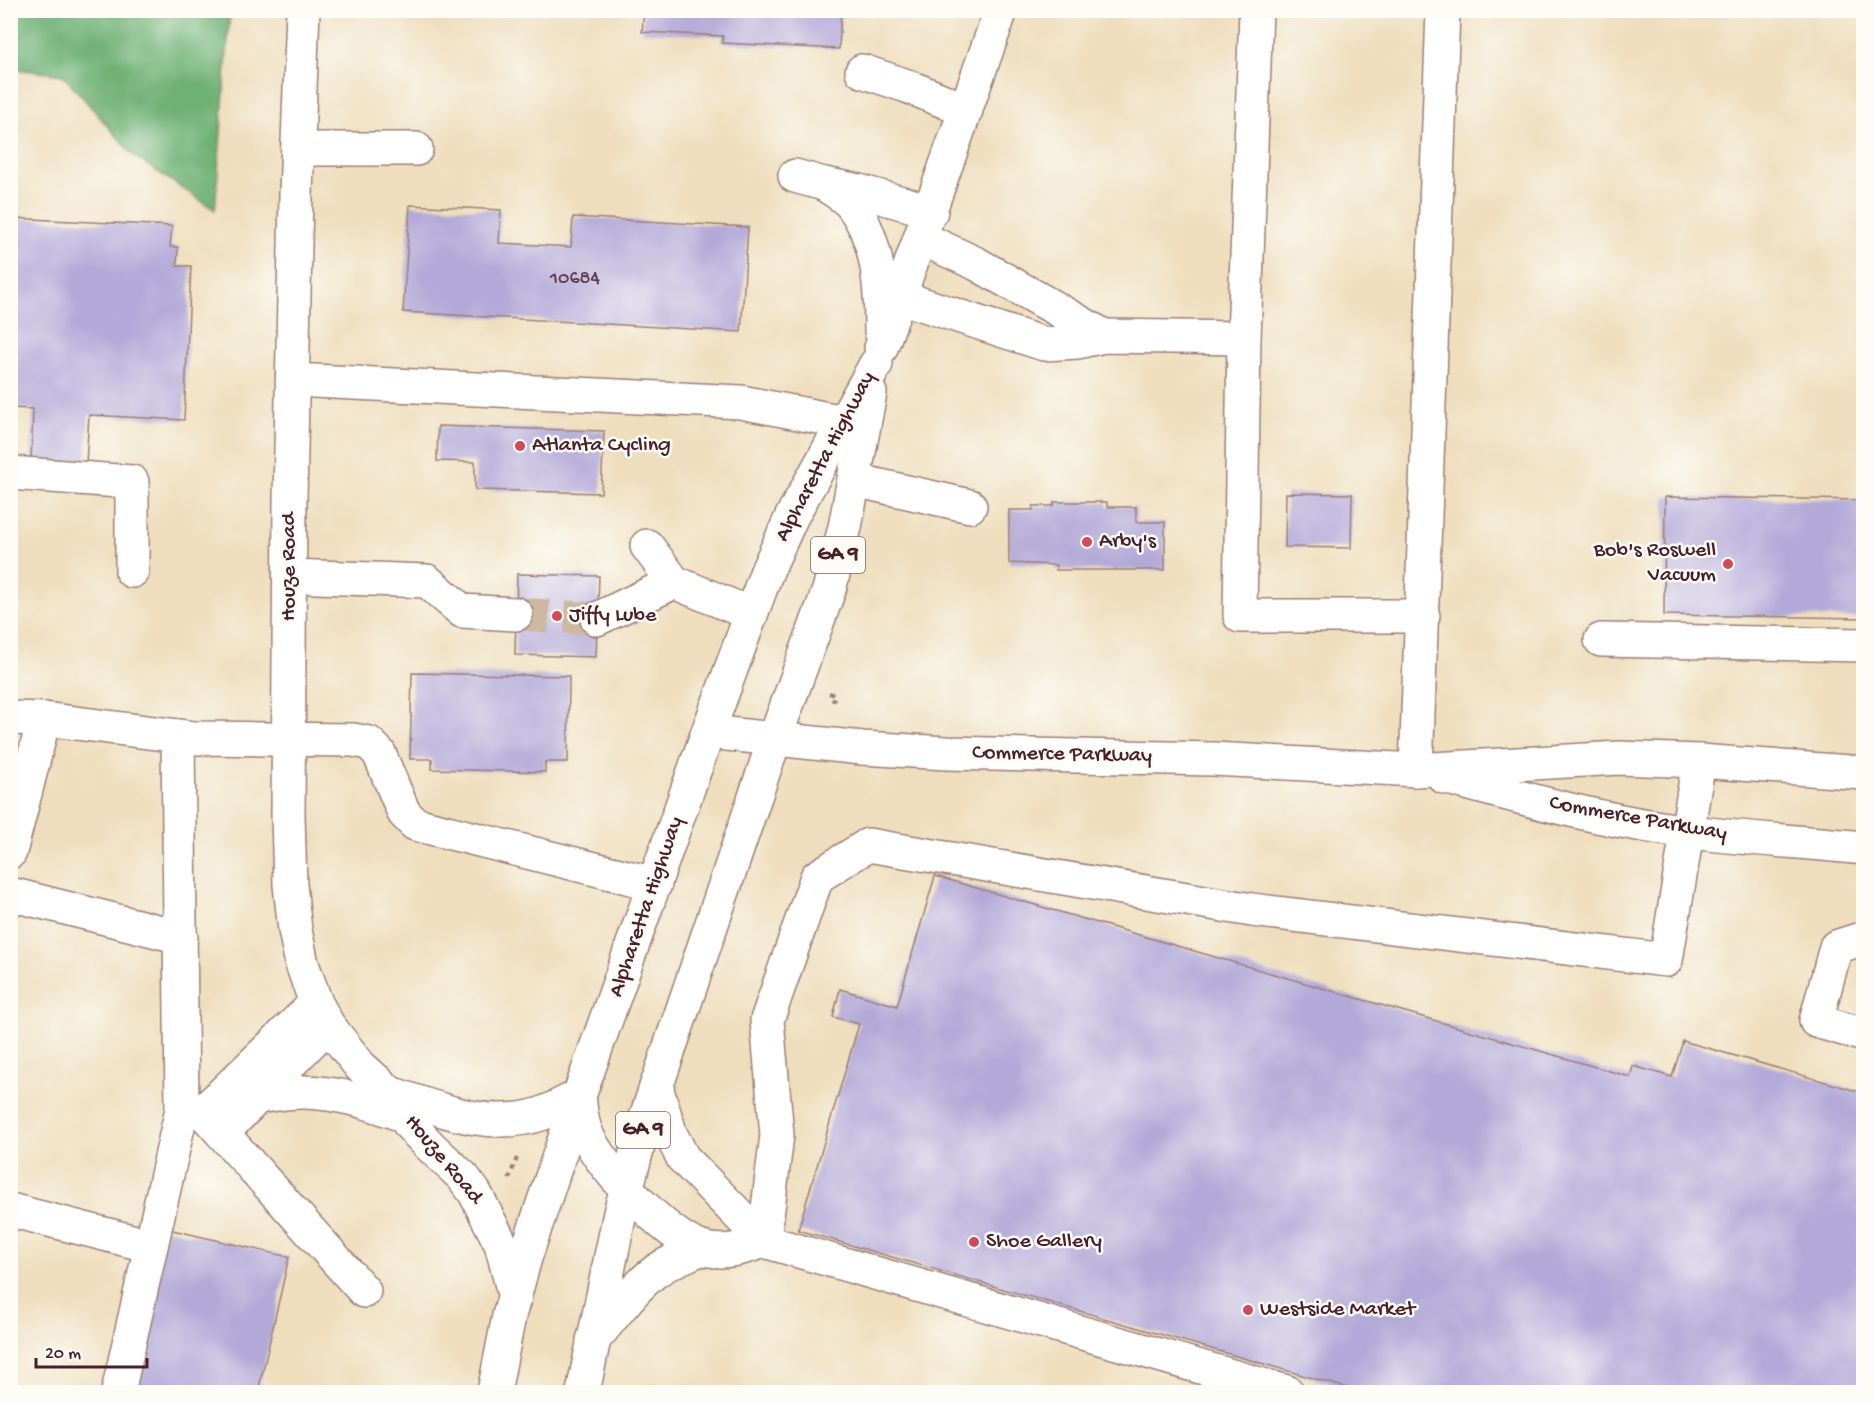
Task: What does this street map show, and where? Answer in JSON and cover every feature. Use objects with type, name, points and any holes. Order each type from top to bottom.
[{"type":"main road","name":"Houze Road","points":[[303,10],[293,380],[288,739],[288,816],[294,919],[302,964],[322,1014],[360,1066],[398,1105],[430,1146],[463,1177],[483,1207],[501,1244],[515,1297]]},
{"type":"main road","name":"Alpharetta Highway","points":[[926,224],[859,191],[810,180],[850,203],[868,235],[877,265],[881,348],[926,224],[1001,10]]},
{"type":"main road","points":[[1256,10],[1244,338],[1240,616],[1423,616]]},
{"type":"main road","points":[[1416,770],[1443,10]]},
{"type":"main road","points":[[862,71],[966,110]]},
{"type":"main road","points":[[298,149],[416,149]]},
{"type":"main road","points":[[926,224],[977,264],[1104,336]]},
{"type":"main road","points":[[900,297],[1044,344],[1078,342],[1104,336],[1244,338]]},
{"type":"main road","name":"Alpharetta Highway","points":[[494,1392],[525,1258],[579,1096],[751,614],[767,571],[792,516],[876,364],[845,527],[829,590],[775,738],[656,1087],[627,1189],[583,1392]]},
{"type":"main road","points":[[293,380],[741,402],[844,422]]},
{"type":"main road","points":[[10,473],[132,482],[132,571]]},
{"type":"main road","points":[[854,480],[970,506]]},
{"type":"main road","points":[[647,546],[674,582],[751,614]]},
{"type":"main road","points":[[290,576],[427,581],[462,611],[516,614]]},
{"type":"main road","points":[[597,619],[674,582]]},
{"type":"main road","points":[[1600,640],[1863,645]]},
{"type":"main road","points":[[10,718],[44,719],[178,736],[353,740],[369,743],[379,753],[404,813],[415,824],[655,884]]},
{"type":"main road","points":[[10,852],[44,719]]},
{"type":"main road","name":"Commerce Parkway","points":[[708,732],[862,748],[947,753],[1202,758],[1416,770],[1619,758],[1699,760],[1863,773]]},
{"type":"main road","points":[[178,736],[181,937],[202,1118],[364,1290]]},
{"type":"main road","points":[[764,1241],[777,1135],[767,1020],[817,877],[868,845],[1252,910],[1666,960],[1689,832],[1699,760]]},
{"type":"main road","name":"Commerce Parkway","points":[[1416,770],[1542,804],[1614,819],[1689,832],[1863,848]]},
{"type":"main road","points":[[10,894],[181,937]]},
{"type":"main road","points":[[1863,938],[1836,947],[1816,1021],[1863,1035]]},
{"type":"main road","points":[[257,1097],[322,1014]]},
{"type":"main road","points":[[118,1392],[151,1246],[202,1118],[322,1014]]},
{"type":"main road","points":[[656,1087],[670,1135],[683,1158],[764,1241],[1287,1392]]},
{"type":"main road","points":[[202,1118],[257,1097],[303,1092],[349,1098],[383,1107],[398,1105]]},
{"type":"main road","name":"Houze Road","points":[[398,1105],[477,1120],[505,1121],[541,1114],[579,1096]]},
{"type":"main road","points":[[579,1096],[583,1125],[600,1157],[627,1189],[678,1235],[702,1248],[732,1251],[764,1241]]},
{"type":"main road","points":[[10,1210],[151,1246]]},
{"type":"main road","points":[[593,1340],[656,1271],[702,1248]]},
{"type":"path","points":[[832,705],[835,695]]},
{"type":"path","points":[[508,1184],[519,1152]]},
{"type":"green space","points":[[11,10],[230,11],[215,210],[134,156],[63,75],[11,68]]},
{"type":"building","points":[[644,10],[841,10],[839,49],[722,43],[723,36],[642,32]]},
{"type":"building","points":[[410,205],[501,210],[499,243],[571,247],[573,217],[748,227],[741,332],[403,312]]},
{"type":"building","points":[[10,218],[172,226],[170,247],[178,247],[177,266],[191,266],[184,420],[89,415],[86,464],[31,462],[33,409],[10,408]]},
{"type":"building","name":"Atlanta Cycling","points":[[438,426],[604,431],[601,493],[475,490],[475,462],[437,461]]},
{"type":"building","points":[[1286,493],[1352,494],[1351,548],[1285,547]]},
{"type":"building","points":[[1665,497],[1864,500],[1864,618],[1664,615]]},
{"type":"building","name":"Arby's","points":[[1054,502],[1107,502],[1107,507],[1136,507],[1136,522],[1165,522],[1165,570],[1056,570],[1056,565],[1009,563],[1009,510],[1033,510],[1033,506],[1054,506]]},
{"type":"building","name":"Jiffy Lube","points":[[517,574],[599,576],[596,657],[515,655]]},
{"type":"building","points":[[412,673],[569,676],[568,762],[545,762],[545,772],[432,769],[432,759],[410,759]]},
{"type":"building","points":[[935,876],[1630,1077],[1633,1066],[1672,1077],[1683,1041],[1864,1093],[1864,1392],[1361,1392],[798,1230],[859,1024],[833,1017],[840,989],[897,1006]]},
{"type":"building","points":[[164,1228],[289,1257],[258,1392],[144,1392],[128,1389]]},
{"type":"tunnel","points":[[516,614],[597,619]]},
{"type":"place","name":"Atlanta Cycling","points":[[520,446]]},
{"type":"place","name":"Arby's","points":[[1087,542]]},
{"type":"place","name":"Bob's Roswell Vacuum","points":[[1728,564]]},
{"type":"place","name":"Jiffy Lube","points":[[557,616]]},
{"type":"place","name":"Shoe Gallery","points":[[974,1242]]},
{"type":"place","name":"Westside Market","points":[[1248,1310]]}]
